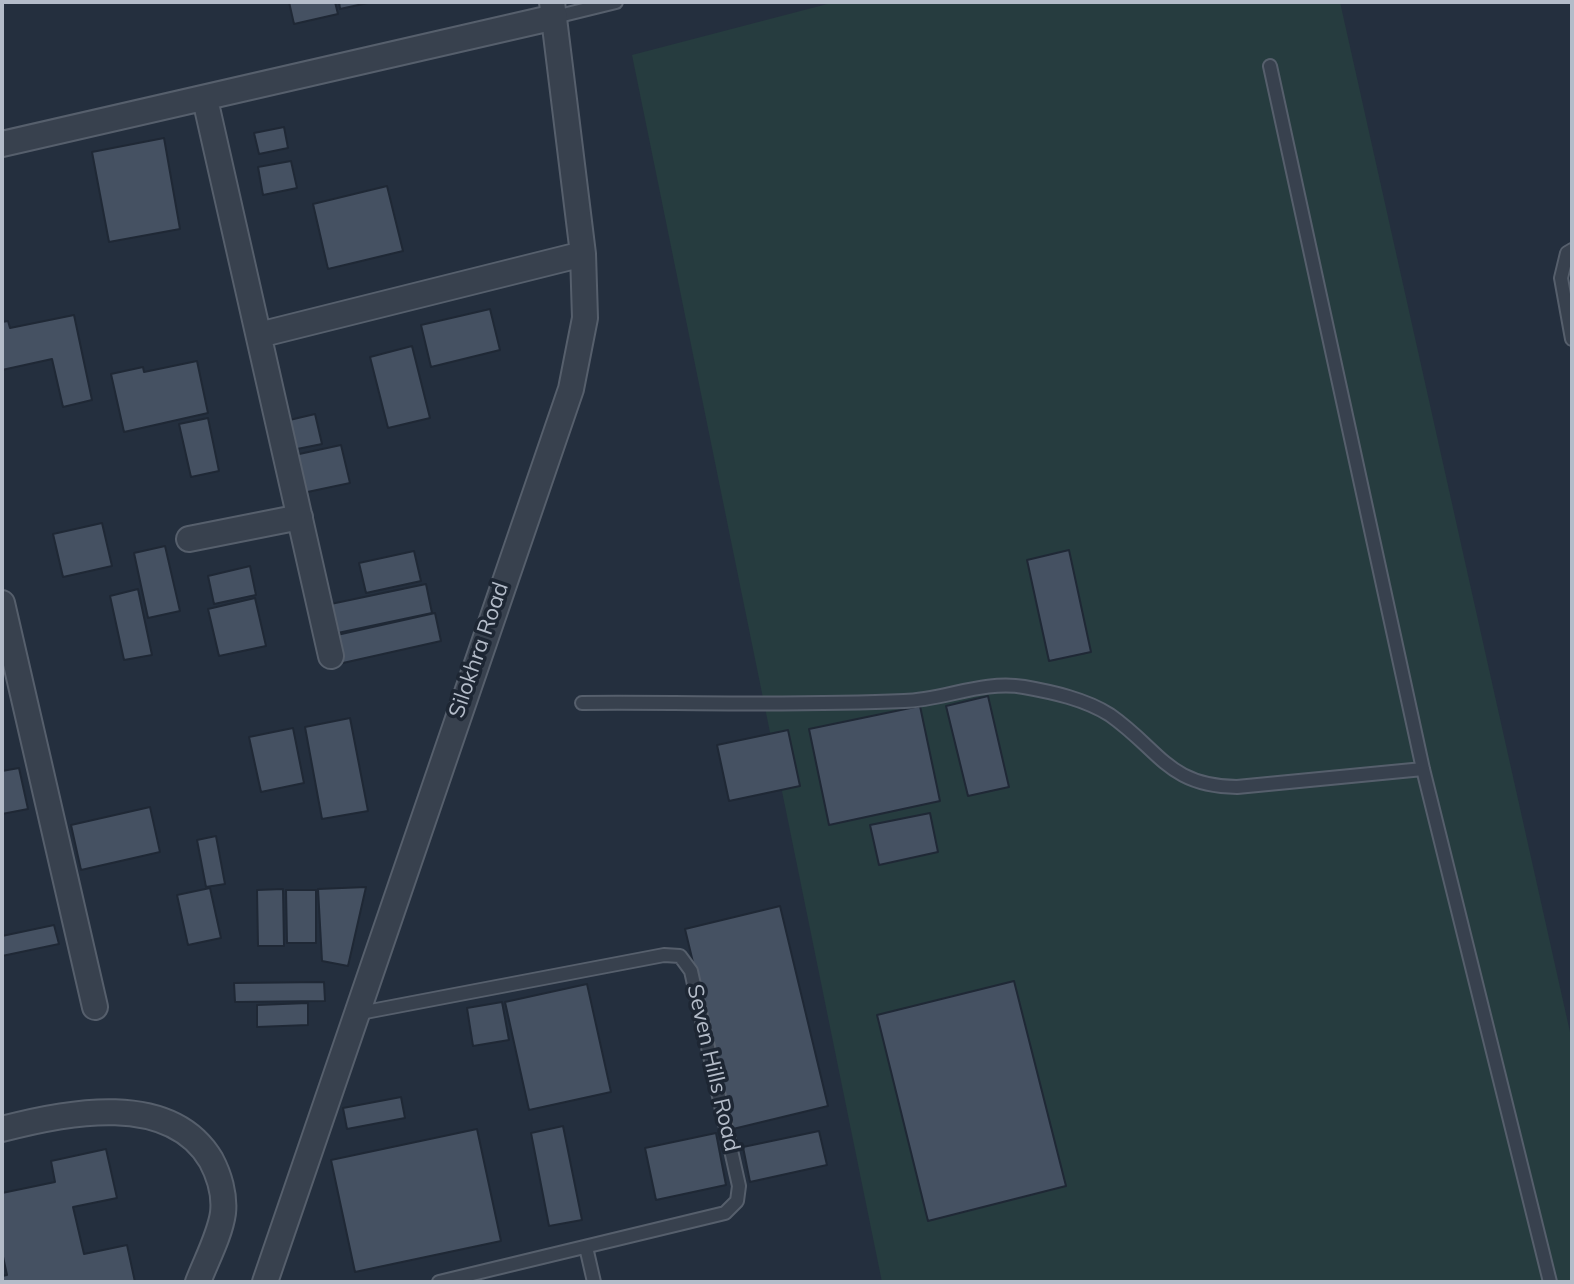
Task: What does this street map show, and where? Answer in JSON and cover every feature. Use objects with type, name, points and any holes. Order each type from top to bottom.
[{"type":"street","points":[[2,144],[205,99],[553,10]]},
{"type":"street","name":"Silokhra Road","points":[[265,1282],[571,389],[585,318],[583,254],[553,10]]},
{"type":"street","points":[[205,99],[331,656]]},
{"type":"street","points":[[259,335],[583,254]]},
{"type":"street","points":[[189,539],[300,517]]},
{"type":"street","points":[[2,603],[95,1007]]},
{"type":"street","points":[[2,1129],[49,1117],[110,1113],[166,1120],[204,1149],[219,1175],[223,1213],[198,1282]]},
{"type":"lane","points":[[553,10],[616,2]]},
{"type":"lane","points":[[1270,66],[1423,769],[1550,1282]]},
{"type":"lane","points":[[1572,250],[1567,253],[1561,278],[1572,339]]},
{"type":"lane","points":[[582,703],[908,701],[963,689],[1019,686],[1063,695],[1108,714],[1179,775],[1207,786],[1423,769]]},
{"type":"lane","name":"Seven Hills Road","points":[[355,1014],[664,955],[680,956],[691,971],[739,1186],[737,1201],[725,1213],[439,1282]]},
{"type":"lane","points":[[586,1247],[594,1282]]},
{"type":"green space","points":[[835,2],[1340,2],[1572,1041],[1572,1282],[882,1282],[632,55]]},
{"type":"building","points":[[289,2],[335,2],[338,14],[294,24]]},
{"type":"building","points":[[339,2],[372,2],[340,9]]},
{"type":"building","points":[[284,127],[288,148],[259,154],[254,133]]},
{"type":"building","points":[[164,138],[180,229],[109,242],[92,152]]},
{"type":"building","points":[[291,161],[297,188],[263,195],[258,167]]},
{"type":"building","points":[[387,186],[403,251],[328,269],[313,204]]},
{"type":"building","points":[[490,309],[500,350],[431,367],[421,325]]},
{"type":"building","points":[[74,315],[92,400],[63,407],[52,359],[2,370],[2,322],[8,321],[10,328]]},
{"type":"building","points":[[412,346],[430,418],[388,428],[370,357]]},
{"type":"building","points":[[197,361],[208,413],[124,432],[111,374],[143,367],[144,372]]},
{"type":"building","points":[[315,414],[322,444],[287,451],[281,422]]},
{"type":"building","points":[[208,418],[219,471],[191,477],[179,424]]},
{"type":"building","points":[[341,445],[350,483],[298,494],[290,456]]},
{"type":"building","points":[[102,523],[112,566],[63,577],[53,534]]},
{"type":"building","points":[[165,546],[180,611],[148,618],[134,553]]},
{"type":"building","points":[[1069,550],[1091,652],[1049,661],[1027,560]]},
{"type":"building","points":[[414,551],[421,581],[366,593],[359,563]]},
{"type":"building","points":[[250,566],[256,595],[214,604],[208,576]]},
{"type":"building","points":[[426,584],[432,613],[333,634],[326,605]]},
{"type":"building","points":[[138,589],[152,655],[124,660],[110,596]]},
{"type":"building","points":[[255,598],[266,646],[219,656],[208,609]]},
{"type":"building","points":[[435,613],[441,641],[334,665],[328,637]]},
{"type":"building","points":[[988,696],[1009,787],[968,796],[946,706]]},
{"type":"building","points":[[920,706],[940,801],[829,825],[809,729]]},
{"type":"building","points":[[350,718],[368,811],[322,819],[305,727]]},
{"type":"building","points":[[293,728],[304,783],[261,792],[249,737]]},
{"type":"building","points":[[788,730],[800,786],[729,801],[717,745]]},
{"type":"building","points":[[19,768],[28,809],[2,814],[2,771]]},
{"type":"building","points":[[150,807],[160,852],[81,870],[71,825]]},
{"type":"building","points":[[930,813],[938,852],[879,865],[870,825]]},
{"type":"building","points":[[216,836],[225,884],[206,887],[197,840]]},
{"type":"building","points":[[366,887],[348,966],[322,961],[318,889]]},
{"type":"building","points":[[210,888],[221,938],[188,945],[177,895]]},
{"type":"building","points":[[283,889],[284,946],[258,946],[257,890]]},
{"type":"building","points":[[286,890],[316,890],[316,943],[287,943]]},
{"type":"building","points":[[780,906],[828,1106],[733,1129],[685,929]]},
{"type":"building","points":[[54,925],[59,944],[2,956],[2,936]]},
{"type":"building","points":[[1014,981],[1066,1186],[928,1221],[877,1015]]},
{"type":"building","points":[[324,982],[325,1001],[235,1002],[234,983]]},
{"type":"building","points":[[587,984],[611,1092],[529,1110],[505,1002]]},
{"type":"building","points":[[502,1002],[509,1040],[473,1046],[467,1008]]},
{"type":"building","points":[[308,1003],[308,1025],[257,1027],[257,1005]]},
{"type":"building","points":[[401,1097],[405,1118],[347,1129],[343,1108]]},
{"type":"building","points":[[563,1126],[582,1220],[549,1226],[531,1133]]},
{"type":"building","points":[[477,1129],[501,1241],[355,1272],[331,1160]]},
{"type":"building","points":[[819,1131],[827,1165],[750,1182],[743,1147]]},
{"type":"building","points":[[716,1133],[726,1185],[656,1200],[645,1148]]},
{"type":"building","points":[[106,1149],[117,1198],[73,1207],[84,1254],[127,1245],[135,1282],[2,1282],[2,1276],[7,1275],[2,1252],[2,1193],[55,1182],[51,1161]]}]
